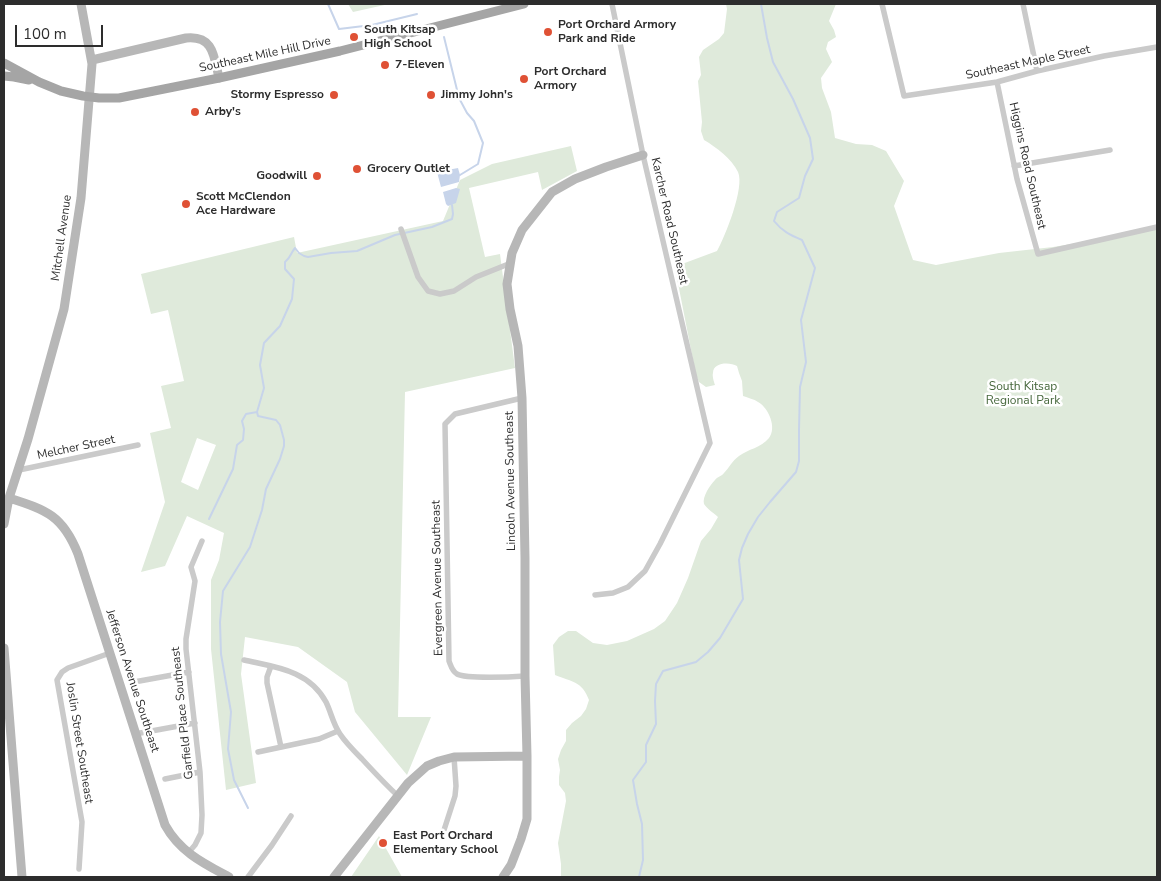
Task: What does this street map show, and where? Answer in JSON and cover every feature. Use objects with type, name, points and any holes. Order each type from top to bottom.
[{"type":"main road","name":"Southeast Mile Hill Drive","points":[[4,63],[39,82],[61,91],[99,98],[119,98],[219,78],[367,44],[524,4]]},
{"type":"main road","name":"Southeast Mile Hill Drive","points":[[4,76],[39,82]]},
{"type":"street","name":"Mitchell Avenue","points":[[4,524],[9,498],[19,470],[64,309],[81,198],[92,60],[81,4]]},
{"type":"street","name":"Karcher Road Southeast","points":[[595,595],[613,593],[628,588],[645,571],[710,443],[643,155],[612,4]]},
{"type":"street","name":"Southeast Maple Street","points":[[882,4],[904,96],[997,82],[1104,56],[1157,47]]},
{"type":"street","points":[[1023,4],[1037,71]]},
{"type":"street","points":[[92,60],[186,38],[202,39],[209,45],[219,78]]},
{"type":"street","name":"Higgins Road Southeast","points":[[997,82],[1014,166],[1038,254],[1157,228]]},
{"type":"street","points":[[1014,166],[1110,150]]},
{"type":"street","name":"Lincoln Avenue Southeast","points":[[503,877],[511,865],[526,819],[527,756],[525,676],[526,558],[522,398],[518,346],[510,309],[508,284],[512,253],[522,230],[552,192],[575,179],[643,155]]},
{"type":"street","points":[[401,228],[418,277],[428,291],[440,294],[454,291],[476,277],[511,262]]},
{"type":"street","name":"Evergreen Avenue Southeast","points":[[522,398],[455,414],[445,424],[449,661],[453,672],[459,676],[525,676]]},
{"type":"street","name":"Melcher Street","points":[[19,470],[138,445]]},
{"type":"street","name":"Jefferson Avenue Southeast","points":[[9,498],[50,514],[67,530],[78,554],[165,825],[175,840],[188,853],[217,874],[229,877]]},
{"type":"street","name":"Garfield Place Southeast","points":[[188,853],[195,845],[201,833],[202,815],[200,772],[186,639],[195,580],[191,567],[202,541]]},
{"type":"street","points":[[4,648],[22,877]]},
{"type":"street","name":"Joslin Street Southeast","points":[[79,869],[82,822],[57,680],[62,672],[68,668],[110,653]]},
{"type":"street","points":[[244,660],[288,670],[310,683],[325,701],[338,731],[346,742],[397,795]]},
{"type":"street","points":[[271,666],[267,683],[281,747]]},
{"type":"street","points":[[134,682],[189,672]]},
{"type":"street","points":[[135,734],[195,723]]},
{"type":"street","points":[[258,752],[319,739],[338,731]]},
{"type":"street","points":[[334,877],[397,795],[414,776],[427,766],[454,757],[527,756]]},
{"type":"street","points":[[444,830],[456,796],[454,757]]},
{"type":"street","points":[[165,778],[200,772]]},
{"type":"street","points":[[248,877],[291,816]]},
{"type":"green space","points":[[348,4],[389,4],[353,12]]},
{"type":"green space","name":"South Kitsap Regional Park","points":[[726,4],[836,4],[829,21],[836,37],[828,42],[826,49],[832,62],[821,78],[822,88],[831,112],[835,138],[856,144],[872,145],[886,151],[904,181],[894,206],[913,260],[936,265],[999,253],[1053,247],[1113,237],[1157,227],[1157,877],[561,877],[558,843],[566,801],[565,793],[559,785],[560,770],[558,759],[566,741],[566,730],[581,716],[589,700],[580,686],[555,675],[553,645],[559,637],[568,631],[576,631],[593,643],[607,645],[627,641],[654,629],[665,621],[677,603],[701,541],[718,517],[704,504],[707,491],[737,458],[766,441],[772,429],[771,418],[762,405],[743,396],[742,381],[737,366],[726,364],[716,367],[713,374],[715,385],[706,387],[699,382],[674,267],[717,251],[725,235],[737,200],[739,189],[738,172],[732,162],[704,140],[701,131],[702,122],[698,81],[701,75],[699,57],[703,50],[719,39],[724,33]]},
{"type":"green space","points":[[571,146],[577,171],[542,190],[538,172],[469,188],[485,257],[500,254],[515,368],[405,392],[398,717],[431,717],[407,775],[355,712],[347,682],[298,647],[245,637],[241,674],[256,783],[226,790],[211,649],[211,580],[219,560],[224,533],[187,516],[165,566],[141,572],[165,502],[150,433],[171,428],[161,386],[184,381],[168,310],[151,314],[141,274],[294,237],[297,253],[443,221],[460,180],[492,164]],"holes":[[[197,438],[216,445],[198,490],[181,482]]]},
{"type":"green space","points":[[379,836],[402,877],[351,877]]},
{"type":"water","points":[[458,168],[459,182],[441,187],[437,172]]},
{"type":"water","points":[[456,188],[460,189],[456,203],[448,206],[443,192]]},
{"type":"waterway","points":[[328,4],[339,29],[372,25],[417,14]]},
{"type":"waterway","points":[[639,877],[643,860],[642,824],[633,780],[646,762],[646,745],[656,724],[656,684],[663,671],[696,662],[720,638],[743,599],[739,560],[748,534],[758,517],[796,472],[799,461],[800,387],[806,362],[801,320],[815,268],[802,240],[786,232],[774,221],[777,212],[799,198],[805,176],[813,159],[810,138],[793,99],[773,62],[761,4]]},
{"type":"waterway","points":[[444,37],[459,98],[474,121],[483,143],[478,164],[460,175]]},
{"type":"waterway","points":[[257,412],[264,388],[260,365],[264,343],[280,326],[292,299],[294,279],[285,269],[285,262],[295,248],[299,253],[308,257],[357,251],[395,235],[432,227],[452,219],[452,205]]},
{"type":"waterway","points":[[209,519],[233,469],[237,445],[243,440],[244,429],[242,421],[246,414],[257,412]]},
{"type":"waterway","points":[[248,808],[234,780],[228,749],[231,712],[221,654],[220,622],[223,591],[250,547],[262,510],[266,489],[284,446],[280,425],[276,420],[258,416],[257,412]]},
{"type":"place","name":"Port Orchard Armory Park and Ride","points":[[548,32]]},
{"type":"place","name":"South Kitsap High School","points":[[354,37]]},
{"type":"place","name":"7-Eleven","points":[[385,65]]},
{"type":"place","name":"Port Orchard Armory","points":[[524,79]]},
{"type":"place","name":"Stormy Espresso","points":[[334,95]]},
{"type":"place","name":"Jimmy John's","points":[[431,95]]},
{"type":"place","name":"Arby's","points":[[195,112]]},
{"type":"place","name":"Grocery Outlet","points":[[357,169]]},
{"type":"place","name":"Goodwill","points":[[317,176]]},
{"type":"place","name":"Scott McClendon Ace Hardware","points":[[186,204]]},
{"type":"place","name":"East Port Orchard Elementary School","points":[[383,843]]}]
